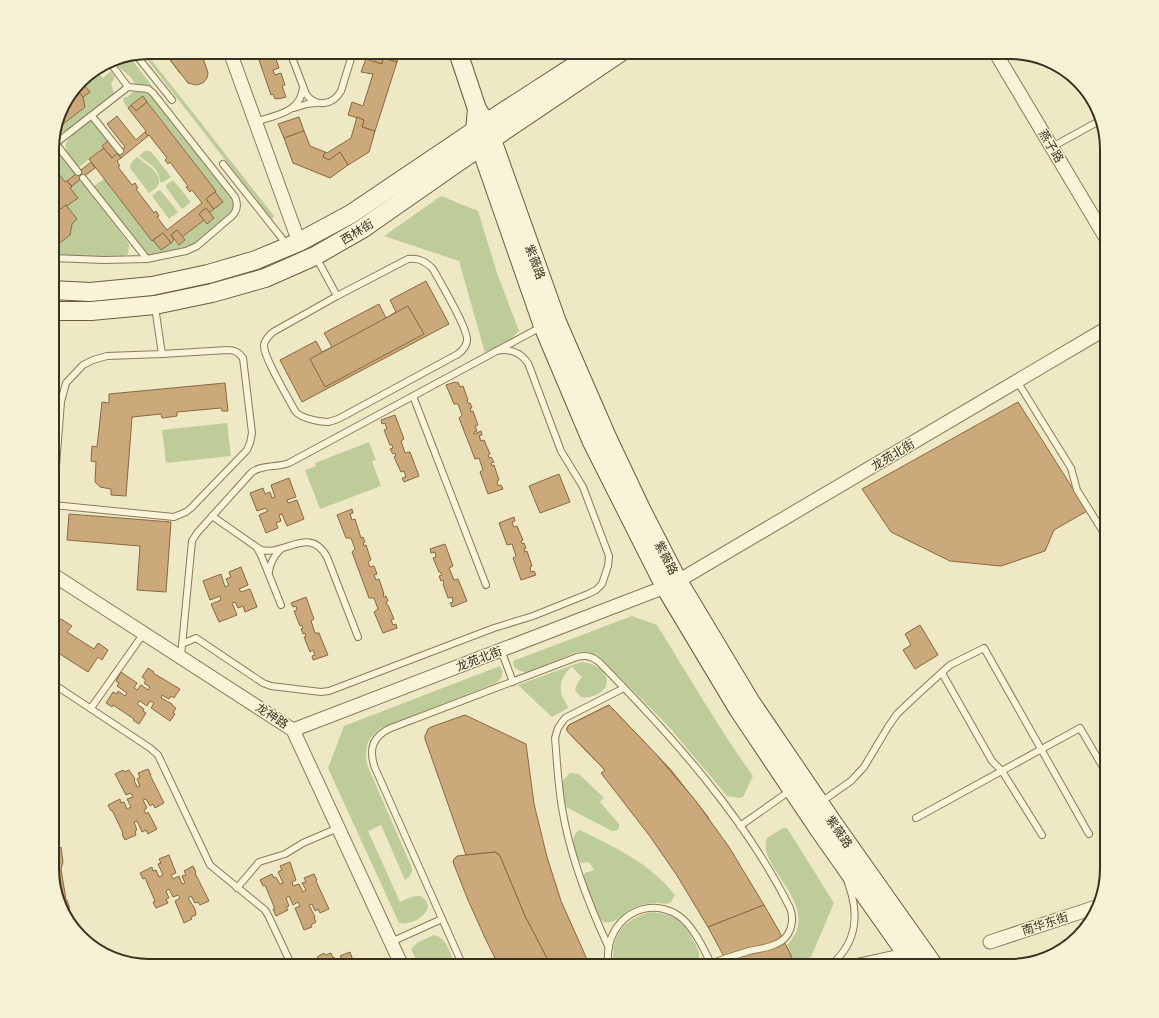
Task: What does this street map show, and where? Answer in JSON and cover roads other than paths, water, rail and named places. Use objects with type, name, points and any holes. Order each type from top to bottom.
[{"type":"main road","name":"紫薇路","points":[[460,59],[543,326],[592,442],[672,584],[738,709],[841,860],[919,959]]},
{"type":"main road","name":"西林街","points":[[59,290],[90,292],[152,286],[208,274],[256,260],[293,244],[351,214],[482,130],[586,59]]},
{"type":"main road","name":"西林街","points":[[59,311],[155,305],[212,293],[265,278],[315,256],[368,225],[482,130],[609,59]]},
{"type":"main road","name":"紫薇路","points":[[482,130],[560,329],[613,451],[642,511],[672,584],[819,803],[919,959]]},
{"type":"street","points":[[232,59],[255,122],[293,244]]},
{"type":"street","name":"燕子路","points":[[999,59],[1100,228]]},
{"type":"street","name":"龙苑北街","points":[[293,730],[672,584],[1100,332]]},
{"type":"street","name":"龙神路","points":[[59,578],[144,633],[182,650],[293,730],[399,959]]},
{"type":"street","name":"南华东街","points":[[990,942],[1091,909]]},
{"type":"lane","points":[[293,59],[308,97],[317,103]]},
{"type":"lane","points":[[255,122],[307,104],[327,104],[334,100],[339,96],[351,59]]},
{"type":"lane","points":[[140,60],[172,100]]},
{"type":"lane","points":[[113,67],[128,87]]},
{"type":"lane","points":[[59,258],[104,260],[147,259],[186,251],[192,249],[235,213],[237,201],[153,93],[148,89],[128,87],[92,116],[60,139]]},
{"type":"lane","points":[[292,109],[301,98],[303,87]]},
{"type":"lane","points":[[109,93],[111,100]]},
{"type":"lane","points":[[92,116],[120,151]]},
{"type":"lane","points":[[1052,147],[1096,123]]},
{"type":"lane","points":[[59,147],[78,172]]},
{"type":"lane","points":[[223,164],[293,244]]},
{"type":"lane","points":[[83,178],[147,259]]},
{"type":"lane","points":[[315,256],[337,296]]},
{"type":"lane","points":[[408,258],[417,258],[427,263],[433,269],[464,328],[467,341],[462,351],[458,354],[340,418],[330,422],[325,422],[300,416],[295,411],[266,356],[264,344],[266,338],[273,332],[337,296],[408,258]]},
{"type":"lane","points":[[155,305],[162,354]]},
{"type":"lane","points":[[182,650],[190,547],[194,537],[249,475],[256,469],[266,466],[283,465],[289,462],[543,326]]},
{"type":"lane","points":[[59,428],[61,402],[66,383],[83,365],[93,360],[107,356],[227,350],[234,350],[240,353],[243,358],[252,433],[250,443],[247,450],[186,512],[174,517],[59,507]]},
{"type":"lane","points":[[182,650],[196,638],[263,683],[271,686],[326,691],[494,628],[540,613],[588,594],[598,588],[604,580],[609,556],[586,495],[561,451],[528,363],[521,355],[514,352],[502,350],[496,351]]},
{"type":"lane","points":[[1017,381],[1072,468],[1077,490],[1100,527]]},
{"type":"lane","points":[[413,396],[486,584]]},
{"type":"lane","points":[[212,516],[256,547],[267,552],[282,549]]},
{"type":"lane","points":[[270,577],[269,571],[271,561],[275,554],[298,542],[314,544],[325,554],[358,637]]},
{"type":"lane","points":[[256,547],[262,555],[280,605]]},
{"type":"lane","points":[[91,708],[144,633]]},
{"type":"lane","points":[[819,803],[851,781],[864,766],[897,714],[950,665],[984,648],[1089,834]]},
{"type":"lane","points":[[501,650],[513,682]]},
{"type":"lane","points":[[459,959],[375,768],[372,760],[372,748],[378,738],[387,730],[577,657],[589,656],[599,662],[687,757],[740,826],[764,862],[787,901],[792,913],[792,925],[786,937],[777,944],[728,959]]},
{"type":"lane","points":[[942,673],[992,761],[1002,771],[1042,835]]},
{"type":"lane","points":[[59,687],[150,748],[158,755],[210,865],[268,914],[289,959]]},
{"type":"lane","points":[[609,948],[589,904],[571,849],[562,808],[555,738],[558,728],[565,718],[624,688]]},
{"type":"lane","points":[[916,818],[1080,728],[1100,762]]},
{"type":"lane","points":[[740,826],[792,790]]},
{"type":"lane","points":[[237,888],[259,862],[285,854],[303,843],[338,828]]},
{"type":"lane","points":[[838,959],[852,938],[854,924],[854,906],[850,886],[841,860]]},
{"type":"lane","points":[[609,959],[609,948],[615,929],[626,917],[632,913],[645,909],[660,908],[675,913],[687,924],[706,959]]},
{"type":"lane","points":[[391,942],[442,919]]}]
